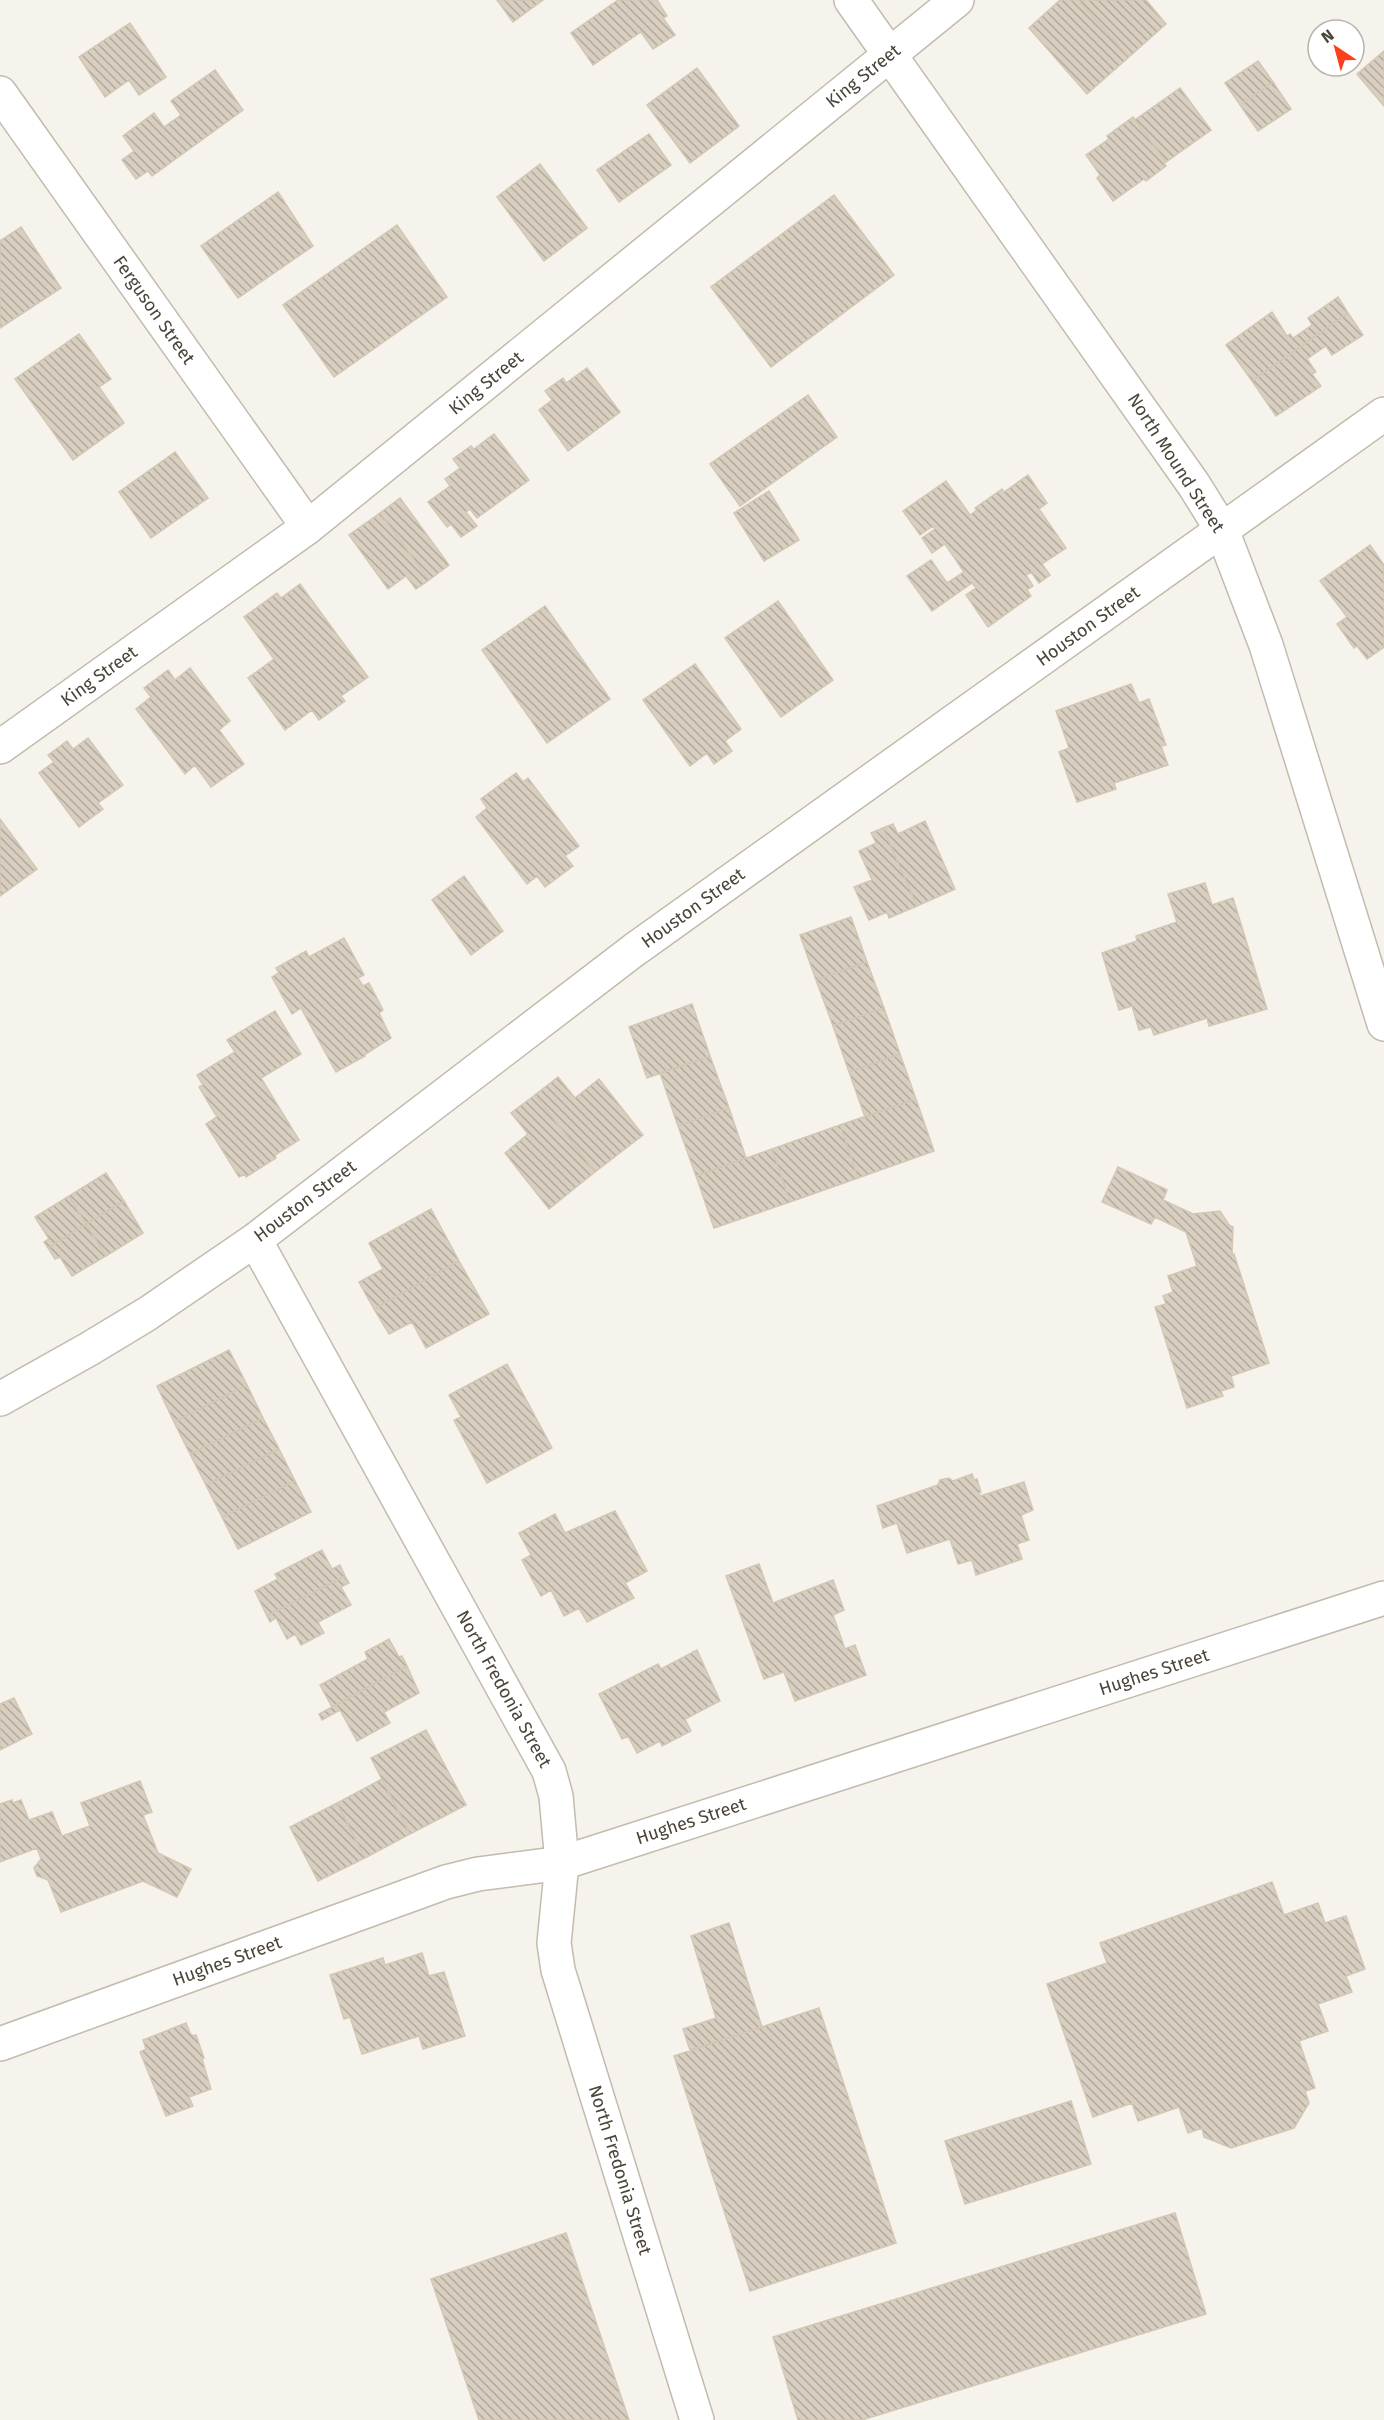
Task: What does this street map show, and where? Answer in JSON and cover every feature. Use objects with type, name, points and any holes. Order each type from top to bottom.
[{"type":"street","name":"North Mound Street","points":[[851,0],[1194,484],[1222,530],[1266,645],[1384,1024]]},
{"type":"street","name":"King Street","points":[[0,747],[308,527],[957,0]]},
{"type":"street","name":"Ferguson Street","points":[[0,93],[308,527]]},
{"type":"street","name":"Houston Street","points":[[0,1399],[137,1320],[255,1240],[625,957],[1384,414]]},
{"type":"street","name":"North Fredonia Street","points":[[255,1240],[549,1771],[556,1796],[562,1863],[554,1943],[558,1970],[697,2420]]},
{"type":"street","name":"Hughes Street","points":[[0,2044],[446,1882],[478,1874],[562,1863],[1384,1598]]},
{"type":"building","points":[[497,0],[543,0],[513,22]]},
{"type":"building","points":[[618,0],[657,0],[667,16],[663,18],[675,35],[653,49],[641,32],[593,65],[571,33]]},
{"type":"building","points":[[1060,0],[1078,0],[1129,57],[1087,94],[1029,28]]},
{"type":"building","points":[[1078,0],[1146,0],[1166,24],[1129,57]]},
{"type":"building","points":[[130,23],[166,77],[139,95],[129,80],[105,97],[79,57]]},
{"type":"building","points":[[1384,51],[1384,106],[1360,78],[1366,78],[1366,66]]},
{"type":"building","points":[[1258,61],[1273,82],[1240,105],[1225,83]]},
{"type":"building","points":[[697,68],[739,126],[690,163],[647,105]]},
{"type":"building","points":[[215,70],[243,110],[152,176],[148,171],[136,179],[122,160],[134,151],[123,136],[154,113],[164,127],[181,115],[171,101]]},
{"type":"building","points":[[1273,82],[1291,109],[1258,131],[1240,105]]},
{"type":"building","points":[[1180,88],[1211,130],[1166,162],[1135,120]]},
{"type":"building","points":[[1133,117],[1166,162],[1164,164],[1166,166],[1113,201],[1097,178],[1100,175],[1086,155],[1109,139],[1107,136]]},
{"type":"building","points":[[649,134],[671,165],[619,202],[597,170]]},
{"type":"building","points":[[540,164],[587,228],[544,261],[497,197]]},
{"type":"building","points":[[278,192],[313,246],[238,298],[201,246]]},
{"type":"building","points":[[834,195],[894,275],[771,367],[711,287]]},
{"type":"building","points":[[397,225],[447,297],[334,377],[283,305]]},
{"type":"building","points":[[21,227],[61,288],[0,328],[0,241]]},
{"type":"building","points":[[1338,297],[1348,313],[1252,381],[1226,345],[1272,312],[1287,336],[1290,334],[1293,338],[1312,325],[1308,318]]},
{"type":"building","points":[[1348,313],[1363,335],[1332,355],[1326,346],[1307,359],[1316,372],[1312,374],[1321,386],[1276,416],[1252,381]]},
{"type":"building","points":[[79,334],[111,379],[99,387],[124,423],[73,460],[15,379]]},
{"type":"building","points":[[587,368],[620,412],[568,451],[539,410],[552,400],[545,391],[563,378],[566,383]]},
{"type":"building","points":[[808,395],[837,437],[740,506],[710,464]]},
{"type":"building","points":[[494,434],[529,480],[477,518],[470,509],[466,512],[477,526],[461,537],[451,524],[447,527],[428,502],[450,486],[445,479],[460,468],[453,459],[471,446],[474,449]]},
{"type":"building","points":[[175,452],[208,498],[151,538],[119,492]]},
{"type":"building","points":[[1028,475],[1047,503],[1039,509],[1066,548],[1042,564],[1050,575],[1039,583],[1031,572],[1026,575],[1033,586],[1027,590],[1031,596],[988,627],[966,595],[976,588],[972,583],[932,611],[907,576],[931,560],[947,583],[964,572],[945,544],[932,553],[922,538],[935,529],[933,526],[920,535],[903,511],[946,481],[970,515],[977,510],[975,508],[1002,489],[1004,492]]},
{"type":"building","points":[[769,491],[799,540],[764,561],[734,513]]},
{"type":"building","points":[[400,498],[449,565],[429,580],[380,513]]},
{"type":"building","points":[[380,513],[429,580],[416,589],[406,576],[388,589],[349,535]]},
{"type":"building","points":[[1370,545],[1384,565],[1384,647],[1367,659],[1357,646],[1354,648],[1337,624],[1347,617],[1320,581]]},
{"type":"building","points":[[300,584],[368,677],[341,696],[345,701],[319,720],[312,710],[285,730],[248,678],[274,659],[244,617],[277,593],[281,598]]},
{"type":"building","points":[[778,601],[833,680],[781,717],[725,638]]},
{"type":"building","points":[[545,606],[610,699],[547,743],[482,650]]},
{"type":"building","points":[[695,664],[741,729],[725,741],[732,751],[714,764],[707,753],[690,766],[643,700]]},
{"type":"building","points":[[190,668],[230,721],[219,730],[244,764],[211,787],[195,765],[185,774],[136,709],[151,697],[144,688],[168,670],[175,680]]},
{"type":"building","points":[[1131,684],[1139,703],[1149,699],[1166,745],[1161,746],[1168,765],[1114,783],[1116,789],[1077,802],[1059,752],[1069,748],[1056,711]]},
{"type":"building","points":[[88,738],[123,785],[98,803],[103,809],[79,827],[39,773],[54,762],[48,755],[67,741],[73,749]]},
{"type":"building","points":[[516,773],[523,782],[528,778],[579,846],[565,856],[573,866],[545,887],[537,876],[527,884],[476,817],[487,808],[481,799]]},
{"type":"building","points":[[0,819],[37,869],[0,896]]},
{"type":"building","points":[[925,821],[955,889],[917,906],[883,828],[893,824],[898,834]]},
{"type":"building","points":[[883,828],[917,906],[889,918],[887,912],[869,920],[854,887],[872,880],[859,851],[876,843],[871,833]]},
{"type":"building","points":[[464,876],[503,931],[471,955],[432,900]]},
{"type":"building","points":[[1205,883],[1212,905],[1233,898],[1267,1009],[1209,1026],[1207,1018],[1154,1035],[1151,1027],[1139,1030],[1132,1006],[1119,1010],[1102,953],[1137,941],[1136,936],[1177,922],[1168,894]]},
{"type":"building","points":[[851,917],[867,962],[816,980],[800,935]]},
{"type":"building","points":[[344,938],[364,975],[358,978],[363,986],[369,983],[383,1010],[379,1013],[391,1038],[336,1072],[301,1008],[292,1014],[272,977],[279,973],[276,968],[306,951],[309,957]]},
{"type":"building","points":[[867,962],[884,1008],[833,1026],[816,980]]},
{"type":"building","points":[[692,1004],[710,1056],[647,1078],[629,1027]]},
{"type":"building","points":[[884,1008],[900,1054],[849,1072],[833,1026]]},
{"type":"building","points":[[275,1011],[301,1054],[261,1078],[299,1140],[246,1177],[245,1174],[239,1177],[206,1124],[217,1117],[199,1087],[203,1085],[197,1075],[235,1052],[227,1040]]},
{"type":"building","points":[[900,1054],[916,1099],[865,1117],[849,1072]]},
{"type":"building","points":[[710,1056],[729,1108],[678,1126],[660,1073]]},
{"type":"building","points":[[558,1077],[575,1098],[599,1079],[643,1135],[595,1172],[535,1095]]},
{"type":"building","points":[[535,1095],[595,1172],[549,1209],[505,1153],[528,1134],[511,1113]]},
{"type":"building","points":[[916,1099],[934,1151],[858,1178],[840,1125]]},
{"type":"building","points":[[729,1108],[746,1158],[696,1176],[678,1126]]},
{"type":"building","points":[[840,1125],[858,1178],[790,1202],[772,1149]]},
{"type":"building","points":[[772,1149],[790,1202],[714,1228],[696,1176]]},
{"type":"building","points":[[1118,1167],[1167,1190],[1163,1200],[1193,1214],[1220,1211],[1229,1225],[1233,1227],[1232,1255],[1234,1254],[1269,1363],[1231,1376],[1234,1387],[1221,1391],[1223,1396],[1187,1408],[1155,1307],[1166,1304],[1163,1296],[1173,1292],[1168,1276],[1197,1266],[1186,1232],[1155,1217],[1151,1224],[1102,1202]]},
{"type":"building","points":[[106,1173],[124,1201],[86,1224],[69,1196]]},
{"type":"building","points":[[69,1196],[86,1224],[48,1248],[44,1242],[49,1239],[35,1217]]},
{"type":"building","points":[[124,1201],[143,1233],[106,1256],[86,1224]]},
{"type":"building","points":[[431,1209],[459,1261],[374,1309],[359,1282],[383,1269],[369,1243]]},
{"type":"building","points":[[86,1224],[106,1256],[72,1276],[60,1257],[55,1259],[48,1248]]},
{"type":"building","points":[[459,1261],[489,1314],[426,1348],[412,1322],[389,1334],[374,1309]]},
{"type":"building","points":[[229,1350],[247,1385],[174,1422],[157,1386]]},
{"type":"building","points":[[507,1364],[552,1448],[487,1483],[454,1420],[461,1417],[449,1395]]},
{"type":"building","points":[[247,1385],[263,1418],[190,1454],[174,1422]]},
{"type":"building","points":[[263,1418],[279,1449],[206,1485],[190,1454]]},
{"type":"building","points":[[279,1449],[295,1481],[222,1517],[206,1485]]},
{"type":"building","points":[[972,1474],[974,1480],[977,1479],[980,1496],[1024,1482],[1033,1510],[1021,1515],[1029,1540],[1017,1544],[1022,1559],[976,1575],[972,1560],[958,1564],[950,1539],[907,1553],[897,1523],[883,1528],[877,1506],[938,1485],[940,1480],[949,1478],[953,1481]]},
{"type":"building","points":[[295,1481],[311,1512],[238,1549],[222,1517]]},
{"type":"building","points":[[615,1511],[647,1571],[625,1583],[634,1598],[587,1622],[579,1608],[564,1616],[551,1590],[541,1596],[522,1560],[531,1555],[519,1533],[555,1514],[565,1533]]},
{"type":"building","points":[[322,1550],[332,1569],[340,1565],[345,1576],[267,1616],[255,1591],[278,1579],[275,1574]]},
{"type":"building","points":[[759,1564],[773,1603],[833,1580],[844,1610],[833,1615],[845,1649],[855,1645],[866,1675],[795,1701],[784,1672],[764,1679],[726,1576]]},
{"type":"building","points":[[345,1576],[349,1583],[341,1587],[351,1605],[318,1622],[324,1633],[301,1645],[295,1634],[287,1639],[276,1618],[270,1622],[267,1616]]},
{"type":"building","points":[[389,1639],[407,1666],[332,1707],[320,1685],[368,1659],[365,1652]]},
{"type":"building","points":[[697,1650],[720,1701],[685,1719],[691,1731],[662,1746],[660,1741],[637,1753],[628,1736],[622,1739],[599,1694],[658,1664],[661,1669]]},
{"type":"building","points":[[407,1666],[419,1693],[384,1712],[390,1723],[357,1741],[340,1710],[322,1720],[319,1714]]},
{"type":"building","points":[[14,1698],[32,1734],[0,1750],[0,1704]]},
{"type":"building","points":[[426,1730],[466,1805],[410,1834],[371,1758]]},
{"type":"building","points":[[382,1779],[410,1834],[365,1858],[337,1803]]},
{"type":"building","points":[[140,1781],[152,1812],[143,1815],[158,1853],[191,1869],[177,1897],[143,1881],[61,1912],[48,1880],[37,1876],[34,1868],[41,1859],[37,1848],[0,1862],[0,1804],[21,1800],[29,1820],[52,1812],[62,1836],[90,1826],[81,1803]]},
{"type":"building","points":[[337,1803],[365,1858],[318,1881],[290,1827]]},
{"type":"building","points":[[1272,1882],[1284,1915],[1318,1903],[1325,1923],[1346,1916],[1365,1969],[1346,1976],[1352,1992],[1318,2004],[1328,2031],[1299,2041],[1315,2088],[1305,2091],[1309,2103],[1294,2128],[1231,2148],[1204,2137],[1202,2128],[1188,2133],[1179,2107],[1138,2121],[1132,2103],[1093,2117],[1047,1984],[1107,1963],[1100,1943]]},
{"type":"building","points":[[729,1923],[762,2027],[690,2050],[683,2029],[716,2018],[691,1936]]},
{"type":"building","points":[[422,1953],[429,1976],[444,1972],[465,2036],[423,2049],[419,2036],[362,2054],[350,2017],[344,2019],[330,1975],[383,1958],[385,1965]]},
{"type":"building","points":[[819,2008],[896,2243],[750,2291],[674,2056]]},
{"type":"building","points":[[186,2023],[190,2033],[193,2036],[196,2035],[211,2089],[189,2097],[193,2106],[166,2116],[140,2052],[146,2049],[143,2040]]},
{"type":"building","points":[[1071,2101],[1091,2164],[965,2204],[945,2141]]},
{"type":"building","points":[[1175,2213],[1206,2314],[862,2420],[798,2420],[773,2337]]},
{"type":"building","points":[[566,2233],[629,2420],[479,2420],[431,2279]]}]
